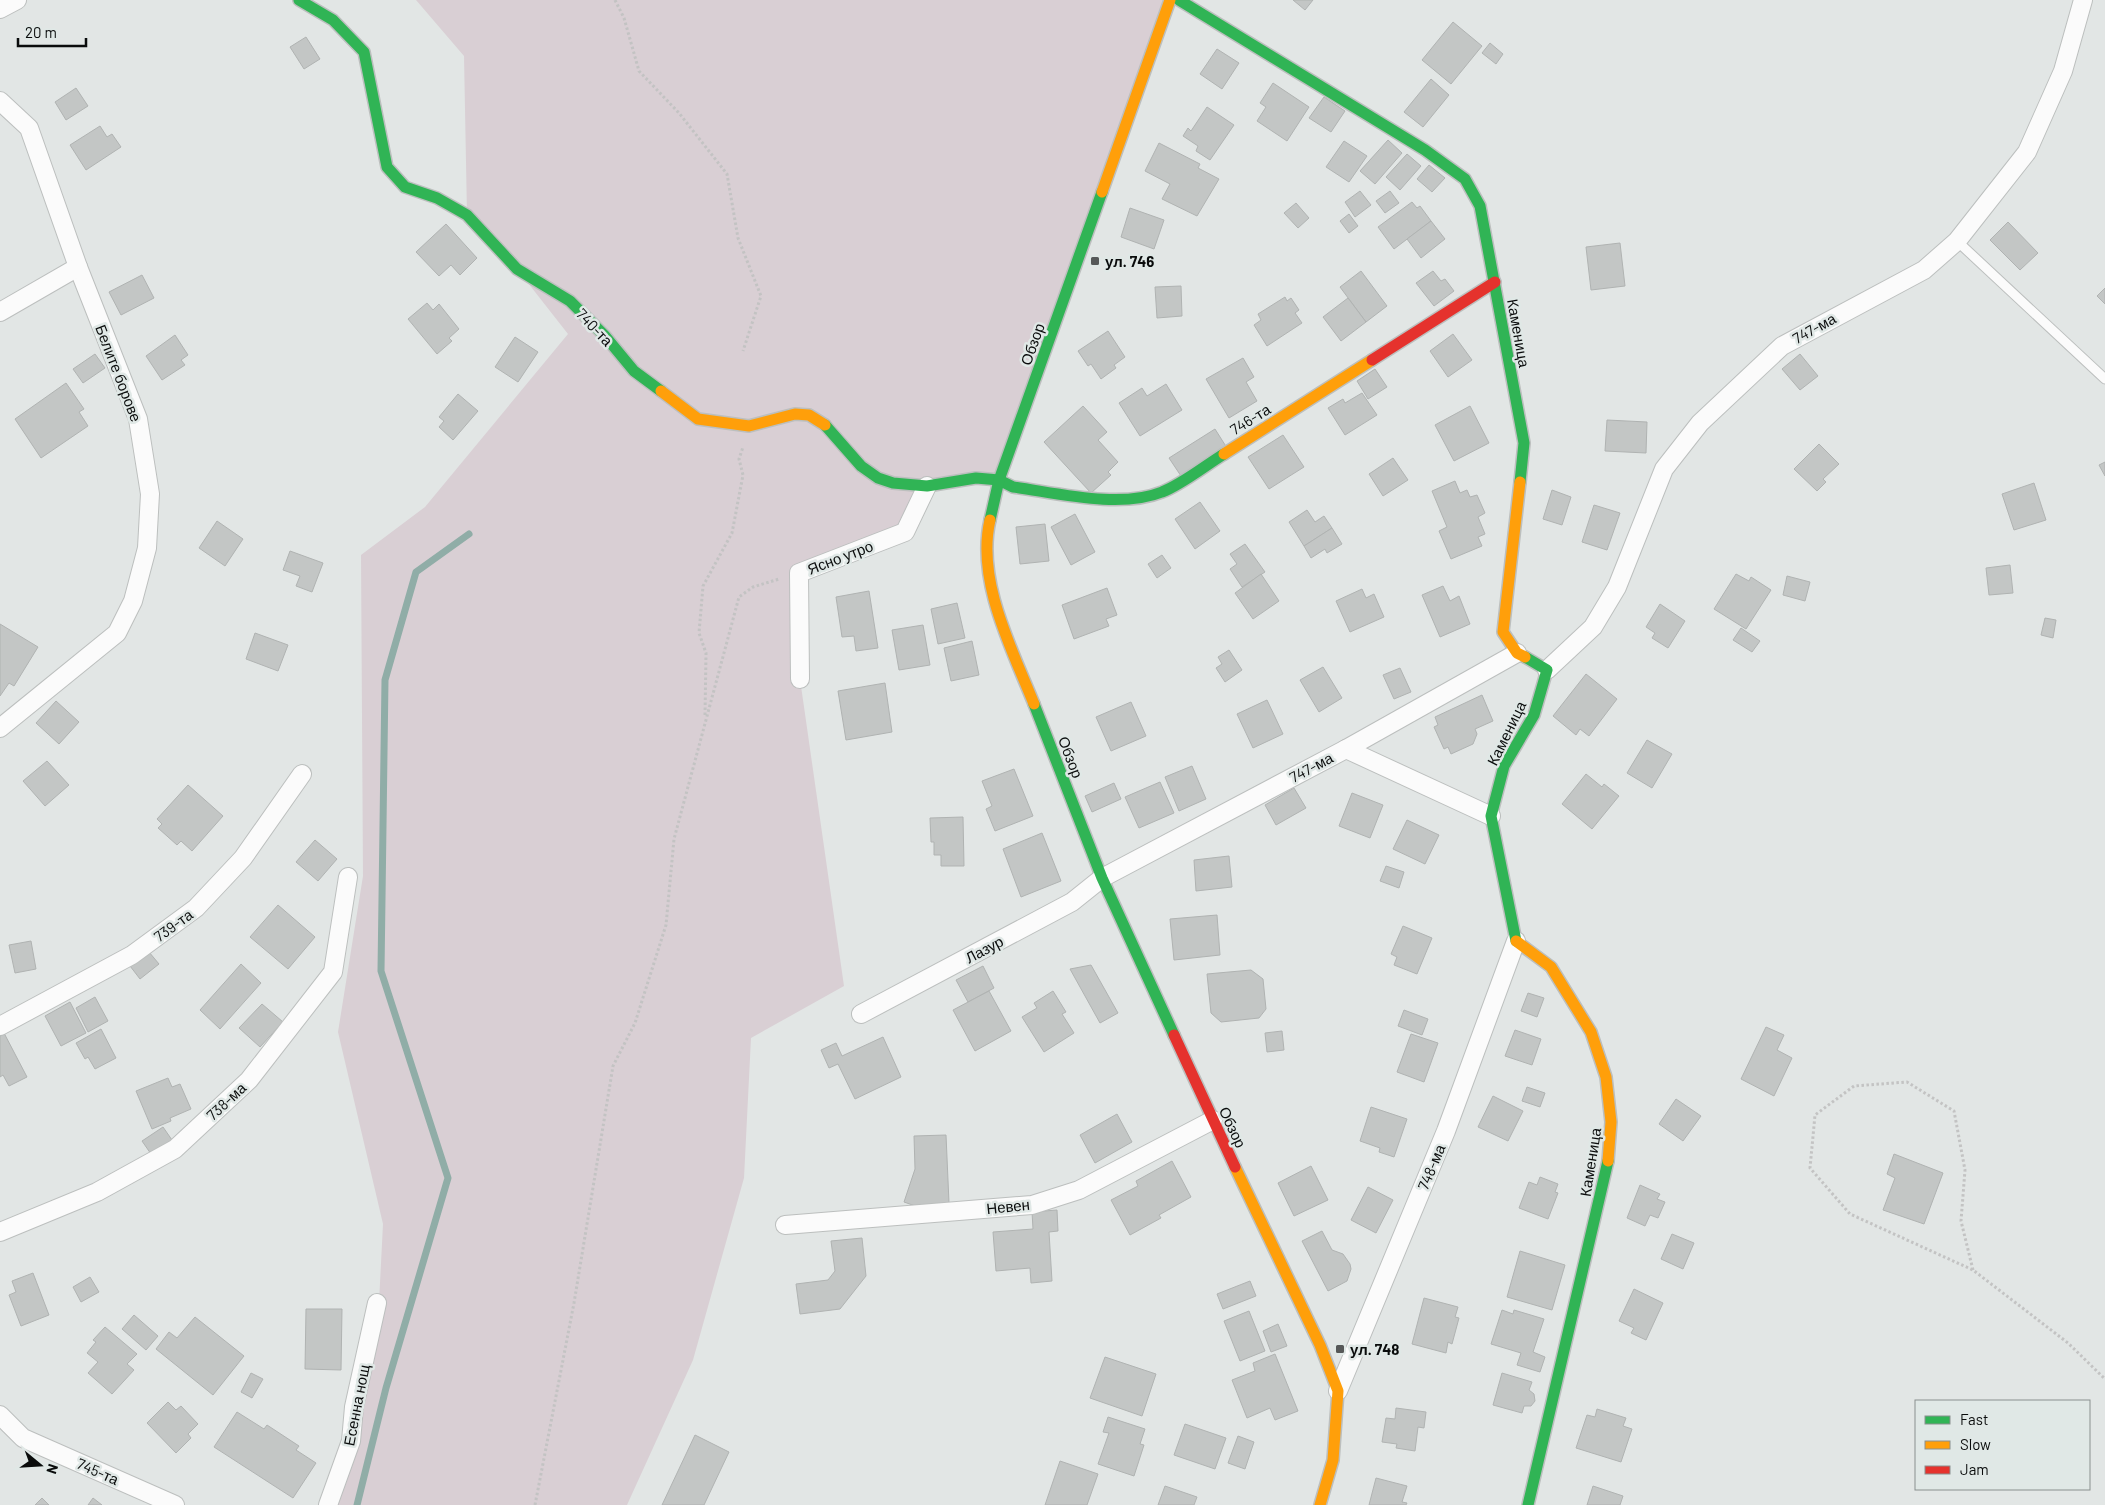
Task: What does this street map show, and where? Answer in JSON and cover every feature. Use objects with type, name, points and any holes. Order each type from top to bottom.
[{"type":"street","points":[[0,8],[17,0]]},
{"type":"street","name":"740-та","points":[[299,0],[333,20],[364,52],[387,167],[406,187],[437,198],[467,215],[517,269],[570,301],[605,336],[634,371],[698,419],[749,426],[795,414],[809,415],[824,423],[861,466],[878,478],[893,483],[927,486],[976,478],[999,480]]},
{"type":"street","name":"Обзор","points":[[1170,0],[999,480],[988,528],[987,565],[998,613],[1102,878],[1213,1120],[1320,1346],[1338,1391],[1333,1460],[1320,1505]]},
{"type":"street","name":"Каменица","points":[[1179,0],[1425,150],[1465,179],[1480,206],[1524,443],[1503,632],[1517,652],[1547,670],[1534,715],[1504,766],[1491,816],[1516,941],[1551,967],[1591,1032],[1606,1077],[1611,1122],[1608,1168],[1528,1505]]},
{"type":"street","name":"747-ма","points":[[1547,670],[1593,627],[1618,587],[1664,469],[1700,423],[1782,346],[1924,270],[1957,241],[2027,152],[2063,71],[2083,0]]},
{"type":"street","name":"Белите борове","points":[[0,101],[29,128],[78,267],[138,419],[150,494],[147,548],[133,601],[117,633],[0,728]]},
{"type":"street","points":[[0,312],[78,267]]},
{"type":"street","name":"746-та","points":[[999,480],[1013,488],[1120,501],[1140,499],[1163,492],[1495,282]]},
{"type":"street","name":"Ясно утро","points":[[800,679],[799,573],[906,532],[927,486]]},
{"type":"street","name":"747-ма","points":[[1102,878],[1346,748],[1517,652]]},
{"type":"street","points":[[1346,748],[1491,816]]},
{"type":"street","name":"739-та","points":[[0,1026],[132,955],[196,908],[243,858],[302,774]]},
{"type":"street","name":"738-ма","points":[[0,1232],[97,1192],[175,1149],[249,1080],[333,972],[348,877]]},
{"type":"street","name":"Лазур","points":[[861,1014],[1072,902],[1102,878]]},
{"type":"street","name":"748-ма","points":[[1338,1391],[1446,1131],[1516,941]]},
{"type":"street","name":"Невен","points":[[785,1225],[1032,1205],[1079,1190],[1213,1120]]},
{"type":"street","name":"Есенна нощ","points":[[328,1505],[351,1441],[354,1407],[377,1304]]},
{"type":"street","name":"745-та","points":[[0,1415],[23,1438],[175,1505]]},
{"type":"lane","points":[[1957,241],[2105,379]]},
{"type":"path","points":[[615,0],[624,18],[639,71],[679,112],[727,174],[738,238],[761,296],[743,352]]},
{"type":"path","points":[[705,721],[706,653],[699,633],[703,586],[732,533],[743,475],[739,460],[744,444],[761,423]]},
{"type":"path","points":[[535,1505],[574,1303],[613,1066],[635,1023],[666,925],[674,839],[739,597],[754,587],[799,573]]},
{"type":"path","points":[[1973,1270],[1961,1220],[1966,1170],[1954,1112],[1907,1082],[1854,1086],[1815,1115],[1810,1168],[1850,1214],[1973,1270],[2068,1343],[2105,1379]]},
{"type":"shaded area","points":[[416,0],[1170,0],[999,480],[927,486],[905,532],[799,573],[800,679],[844,986],[751,1038],[744,1178],[693,1360],[627,1505],[328,1505],[378,1322],[383,1224],[338,1032],[363,876],[361,555],[425,507],[568,334],[517,269],[467,215],[464,56]]},
{"type":"building","points":[[1293,0],[1313,0],[1305,10]]},
{"type":"building","points":[[1453,22],[1482,46],[1451,84],[1422,60]]},
{"type":"building","points":[[306,37],[320,59],[304,69],[290,47]]},
{"type":"building","points":[[1490,43],[1503,54],[1496,64],[1482,53]]},
{"type":"building","points":[[1217,49],[1239,63],[1222,89],[1200,74]]},
{"type":"building","points":[[1431,79],[1449,95],[1423,127],[1404,112]]},
{"type":"building","points":[[1273,83],[1309,107],[1287,141],[1257,121],[1266,107],[1260,103]]},
{"type":"building","points":[[76,88],[88,106],[66,120],[55,102]]},
{"type":"building","points":[[1324,97],[1345,111],[1331,132],[1309,118]]},
{"type":"building","points":[[1207,107],[1234,125],[1210,160],[1196,151],[1198,146],[1183,136],[1188,128],[1191,131]]},
{"type":"building","points":[[100,126],[107,137],[112,134],[121,147],[86,170],[70,145]]},
{"type":"building","points":[[1388,140],[1402,153],[1375,184],[1360,171]]},
{"type":"building","points":[[1344,141],[1367,156],[1349,182],[1326,167]]},
{"type":"building","points":[[1159,143],[1200,164],[1198,168],[1219,179],[1197,216],[1162,199],[1170,184],[1145,171]]},
{"type":"building","points":[[1407,154],[1421,166],[1400,190],[1386,177]]},
{"type":"building","points":[[1429,165],[1445,178],[1432,192],[1417,179]]},
{"type":"building","points":[[1360,191],[1371,205],[1355,217],[1345,202]]},
{"type":"building","points":[[1390,191],[1399,203],[1385,213],[1376,201]]},
{"type":"building","points":[[1412,202],[1417,208],[1420,206],[1431,221],[1394,249],[1378,227]]},
{"type":"building","points":[[1296,203],[1309,218],[1298,228],[1284,213]]},
{"type":"building","points":[[1130,208],[1164,220],[1154,249],[1121,237]]},
{"type":"building","points":[[1349,214],[1358,226],[1349,233],[1340,221]]},
{"type":"building","points":[[1431,221],[1445,239],[1421,258],[1407,239]]},
{"type":"building","points":[[2008,222],[2038,253],[2020,270],[1990,240]]},
{"type":"building","points":[[446,224],[477,258],[460,275],[451,265],[439,276],[416,252]]},
{"type":"building","points":[[1620,243],[1625,286],[1591,290],[1586,247]]},
{"type":"building","points":[[1361,271],[1387,306],[1366,322],[1340,287]]},
{"type":"building","points":[[1433,271],[1441,281],[1445,279],[1454,291],[1434,306],[1416,283]]},
{"type":"building","points":[[142,275],[154,298],[121,315],[109,292]]},
{"type":"building","points":[[1181,286],[1182,316],[1157,318],[1155,287]]},
{"type":"building","points":[[2105,288],[2105,304],[2097,296]]},
{"type":"building","points":[[1285,297],[1287,301],[1291,298],[1299,310],[1295,313],[1302,323],[1267,346],[1254,325],[1261,320],[1258,314]]},
{"type":"building","points":[[1348,298],[1366,322],[1341,341],[1323,317]]},
{"type":"building","points":[[427,303],[433,310],[439,304],[459,329],[449,338],[452,341],[437,354],[408,319]]},
{"type":"building","points":[[1108,331],[1125,357],[1114,365],[1116,368],[1101,379],[1091,364],[1088,366],[1078,351]]},
{"type":"building","points":[[1453,334],[1472,360],[1448,377],[1430,351]]},
{"type":"building","points":[[175,335],[188,355],[181,360],[185,365],[162,380],[146,356]]},
{"type":"building","points":[[515,337],[538,352],[518,382],[495,367]]},
{"type":"building","points":[[95,354],[105,368],[83,383],[73,369]]},
{"type":"building","points":[[1800,354],[1818,376],[1800,390],[1782,369]]},
{"type":"building","points":[[1243,358],[1254,377],[1246,382],[1257,401],[1229,418],[1206,379]]},
{"type":"building","points":[[1375,369],[1387,387],[1368,399],[1357,381]]},
{"type":"building","points":[[66,383],[84,409],[79,412],[88,426],[41,458],[15,419]]},
{"type":"building","points":[[1166,384],[1182,410],[1140,436],[1119,403],[1142,388],[1147,396]]},
{"type":"building","points":[[1362,393],[1377,415],[1345,435],[1328,408],[1343,399],[1345,403]]},
{"type":"building","points":[[458,394],[478,411],[453,440],[439,427],[444,421],[439,417]]},
{"type":"building","points":[[1083,406],[1107,432],[1098,440],[1118,462],[1108,472],[1111,475],[1091,493],[1044,442]]},
{"type":"building","points":[[1470,406],[1489,443],[1454,461],[1435,425]]},
{"type":"building","points":[[1607,420],[1647,422],[1646,453],[1605,451]]},
{"type":"building","points":[[1215,429],[1227,448],[1181,476],[1169,458]]},
{"type":"building","points":[[1283,435],[1304,467],[1269,489],[1248,457]]},
{"type":"building","points":[[1819,444],[1839,464],[1823,479],[1826,482],[1817,491],[1794,469]]},
{"type":"building","points":[[1393,458],[1408,480],[1383,496],[1369,474]]},
{"type":"building","points":[[2105,462],[2105,476],[2099,465]]},
{"type":"building","points":[[1455,481],[1460,493],[1467,490],[1470,497],[1477,495],[1485,513],[1478,517],[1485,534],[1478,537],[1482,546],[1451,559],[1439,531],[1447,527],[1432,491]]},
{"type":"building","points":[[2034,483],[2046,520],[2014,530],[2002,494]]},
{"type":"building","points":[[1552,490],[1571,497],[1562,525],[1543,519]]},
{"type":"building","points":[[1200,502],[1220,531],[1195,549],[1175,519]]},
{"type":"building","points":[[1594,505],[1620,513],[1607,550],[1582,542]]},
{"type":"building","points":[[1307,510],[1315,522],[1324,516],[1332,528],[1304,546],[1289,522]]},
{"type":"building","points":[[1075,514],[1095,552],[1071,565],[1051,527]]},
{"type":"building","points":[[217,521],[243,539],[225,566],[199,548]]},
{"type":"building","points":[[1045,524],[1049,561],[1020,564],[1016,527]]},
{"type":"building","points":[[1332,528],[1342,544],[1327,553],[1325,549],[1311,558],[1304,546]]},
{"type":"building","points":[[1245,544],[1265,572],[1242,587],[1230,569],[1237,564],[1230,554]]},
{"type":"building","points":[[290,551],[323,563],[312,592],[296,586],[300,576],[283,570]]},
{"type":"building","points":[[1162,555],[1171,568],[1157,578],[1148,564]]},
{"type":"building","points":[[2010,565],[2013,593],[1989,595],[1986,568]]},
{"type":"building","points":[[1261,574],[1279,601],[1253,619],[1235,593]]},
{"type":"building","points":[[1736,574],[1749,581],[1751,577],[1771,590],[1746,629],[1714,609]]},
{"type":"building","points":[[1787,576],[1810,582],[1805,601],[1783,595]]},
{"type":"building","points":[[1443,586],[1450,601],[1459,596],[1470,624],[1440,637],[1422,595]]},
{"type":"building","points":[[1107,588],[1117,615],[1106,619],[1109,626],[1074,639],[1062,605]]},
{"type":"building","points":[[1362,589],[1366,598],[1374,594],[1384,617],[1350,632],[1336,601]]},
{"type":"building","points":[[869,591],[878,648],[856,651],[854,636],[842,637],[836,597]]},
{"type":"building","points":[[957,603],[965,638],[938,644],[931,609]]},
{"type":"building","points":[[1660,604],[1685,621],[1668,648],[1652,638],[1655,633],[1646,627]]},
{"type":"building","points":[[2045,618],[2056,620],[2053,638],[2041,635]]},
{"type":"building","points":[[0,624],[38,647],[14,686],[9,683],[0,696]]},
{"type":"building","points":[[923,625],[930,665],[899,670],[892,630]]},
{"type":"building","points":[[1741,628],[1760,641],[1752,652],[1733,640]]},
{"type":"building","points":[[255,633],[288,645],[278,671],[246,659]]},
{"type":"building","points":[[972,641],[979,675],[951,681],[944,648]]},
{"type":"building","points":[[1229,650],[1242,670],[1225,682],[1216,668],[1222,664],[1218,657]]},
{"type":"building","points":[[1323,667],[1342,698],[1319,712],[1300,680]]},
{"type":"building","points":[[1400,668],[1411,692],[1394,699],[1383,675]]},
{"type":"building","points":[[1586,674],[1617,699],[1589,736],[1580,729],[1576,735],[1553,716]]},
{"type":"building","points":[[885,683],[892,732],[846,740],[838,691]]},
{"type":"building","points":[[1482,695],[1493,721],[1475,729],[1477,734],[1473,744],[1451,754],[1448,747],[1444,749],[1434,727],[1438,725],[1435,717]]},
{"type":"building","points":[[1267,700],[1283,734],[1253,748],[1237,714]]},
{"type":"building","points":[[56,701],[79,722],[59,744],[36,723]]},
{"type":"building","points":[[1131,702],[1146,736],[1111,751],[1096,717]]},
{"type":"building","points":[[1647,740],[1672,754],[1652,788],[1627,773]]},
{"type":"building","points":[[47,761],[69,785],[45,806],[23,781]]},
{"type":"building","points":[[1192,766],[1206,799],[1179,811],[1165,777]]},
{"type":"building","points":[[1014,769],[1033,816],[995,831],[986,809],[992,806],[982,781]]},
{"type":"building","points":[[1586,774],[1602,787],[1604,784],[1619,796],[1592,829],[1562,804]]},
{"type":"building","points":[[1160,782],[1174,813],[1139,828],[1125,797]]},
{"type":"building","points":[[1114,783],[1121,799],[1092,812],[1085,796]]},
{"type":"building","points":[[188,785],[223,816],[192,851],[181,841],[177,845],[158,828],[162,824],[157,819]]},
{"type":"building","points":[[1294,788],[1306,808],[1276,825],[1265,805]]},
{"type":"building","points":[[1352,793],[1383,805],[1370,838],[1339,826]]},
{"type":"building","points":[[963,817],[964,866],[941,866],[941,855],[934,855],[934,842],[931,842],[930,818]]},
{"type":"building","points":[[1407,820],[1439,835],[1425,864],[1393,849]]},
{"type":"building","points":[[1042,833],[1061,881],[1021,897],[1003,849]]},
{"type":"building","points":[[315,840],[337,859],[318,881],[296,862]]},
{"type":"building","points":[[1229,856],[1232,887],[1196,891],[1194,860]]},
{"type":"building","points":[[1386,866],[1404,872],[1399,888],[1380,881]]},
{"type":"building","points":[[278,905],[315,937],[288,969],[250,937]]},
{"type":"building","points":[[1217,915],[1220,955],[1174,960],[1170,919]]},
{"type":"building","points":[[1403,926],[1432,938],[1417,974],[1394,965],[1397,957],[1391,954]]},
{"type":"building","points":[[31,941],[36,969],[15,973],[9,945]]},
{"type":"building","points":[[149,952],[159,964],[140,979],[130,966]]},
{"type":"building","points":[[241,964],[261,983],[220,1029],[200,1010]]},
{"type":"building","points":[[1091,965],[1118,1013],[1100,1023],[1070,969]]},
{"type":"building","points":[[983,966],[994,988],[968,1002],[956,980]]},
{"type":"building","points":[[1251,970],[1263,979],[1266,1009],[1259,1018],[1221,1022],[1211,1013],[1207,974]]},
{"type":"building","points":[[989,991],[1011,1031],[975,1051],[953,1010]]},
{"type":"building","points":[[1053,991],[1066,1012],[1062,1014],[1074,1033],[1044,1052],[1022,1017],[1037,1008],[1034,1003]]},
{"type":"building","points":[[1528,993],[1544,998],[1537,1017],[1521,1011]]},
{"type":"building","points":[[95,997],[108,1021],[88,1032],[76,1008]]},
{"type":"building","points":[[70,1002],[86,1033],[61,1046],[45,1016]]},
{"type":"building","points":[[262,1004],[283,1022],[260,1047],[239,1028]]},
{"type":"building","points":[[1404,1010],[1428,1019],[1422,1035],[1398,1026]]},
{"type":"building","points":[[1766,1027],[1784,1035],[1777,1050],[1792,1058],[1774,1096],[1741,1079]]},
{"type":"building","points":[[101,1029],[116,1058],[95,1069],[88,1057],[85,1059],[76,1043]]},
{"type":"building","points":[[1515,1030],[1541,1039],[1532,1065],[1505,1056]]},
{"type":"building","points":[[1282,1031],[1284,1050],[1267,1052],[1265,1033]]},
{"type":"building","points":[[4,1033],[27,1077],[9,1086],[3,1075],[0,1077],[0,1036]]},
{"type":"building","points":[[1411,1034],[1438,1043],[1424,1082],[1397,1072]]},
{"type":"building","points":[[883,1037],[901,1077],[855,1099],[838,1064],[829,1068],[821,1050],[836,1043],[842,1056]]},
{"type":"building","points":[[168,1078],[172,1087],[180,1084],[191,1109],[170,1118],[171,1121],[152,1129],[136,1091]]},
{"type":"building","points":[[1527,1087],[1545,1093],[1540,1107],[1522,1101]]},
{"type":"building","points":[[1493,1096],[1523,1111],[1508,1141],[1478,1127]]},
{"type":"building","points":[[1676,1099],[1701,1116],[1683,1141],[1659,1124]]},
{"type":"building","points":[[1371,1107],[1407,1119],[1394,1157],[1379,1152],[1380,1148],[1360,1141]]},
{"type":"building","points":[[1117,1114],[1132,1142],[1095,1163],[1080,1135]]},
{"type":"building","points":[[163,1127],[172,1140],[151,1154],[142,1141]]},
{"type":"building","points":[[946,1135],[949,1203],[922,1205],[921,1208],[904,1202],[915,1169],[914,1136]]},
{"type":"building","points":[[1894,1154],[1943,1173],[1924,1224],[1883,1210],[1895,1178],[1887,1174]]},
{"type":"building","points":[[1172,1161],[1191,1197],[1159,1215],[1161,1218],[1130,1235],[1111,1200],[1138,1186],[1136,1181]]},
{"type":"building","points":[[1311,1166],[1328,1200],[1294,1216],[1278,1183]]},
{"type":"building","points":[[1540,1177],[1558,1184],[1555,1192],[1558,1193],[1548,1219],[1519,1208],[1529,1182],[1537,1185]]},
{"type":"building","points":[[1640,1185],[1660,1194],[1657,1199],[1665,1202],[1658,1218],[1650,1215],[1645,1226],[1627,1218]]},
{"type":"building","points":[[1368,1187],[1393,1200],[1376,1233],[1351,1220]]},
{"type":"building","points":[[1057,1210],[1058,1231],[1049,1232],[1052,1281],[1031,1283],[1030,1268],[996,1271],[993,1232],[1033,1229],[1032,1212]]},
{"type":"building","points":[[1322,1231],[1332,1250],[1343,1254],[1351,1269],[1347,1281],[1328,1291],[1302,1241]]},
{"type":"building","points":[[1672,1234],[1694,1243],[1683,1269],[1661,1259]]},
{"type":"building","points":[[862,1238],[866,1276],[840,1309],[800,1314],[796,1284],[828,1280],[835,1271],[831,1241]]},
{"type":"building","points":[[1520,1251],[1565,1265],[1552,1310],[1507,1297]]},
{"type":"building","points":[[33,1273],[49,1315],[21,1326],[9,1295],[16,1292],[12,1281]]},
{"type":"building","points":[[90,1277],[99,1292],[81,1302],[73,1287]]},
{"type":"building","points":[[1250,1281],[1256,1296],[1223,1309],[1217,1294]]},
{"type":"building","points":[[1634,1289],[1663,1303],[1646,1340],[1631,1333],[1634,1328],[1619,1321]]},
{"type":"building","points":[[1424,1298],[1458,1307],[1455,1317],[1459,1318],[1452,1344],[1448,1342],[1446,1353],[1412,1344]]},
{"type":"building","points":[[306,1309],[342,1309],[341,1370],[305,1369]]},
{"type":"building","points":[[1502,1310],[1513,1314],[1514,1310],[1544,1319],[1533,1352],[1545,1357],[1540,1372],[1517,1365],[1521,1353],[1491,1344]]},
{"type":"building","points":[[1249,1311],[1265,1351],[1240,1361],[1224,1321]]},
{"type":"building","points":[[134,1315],[158,1336],[146,1350],[122,1329]]},
{"type":"building","points":[[195,1317],[244,1356],[213,1395],[156,1349],[169,1332],[177,1338]]},
{"type":"building","points":[[1278,1324],[1287,1346],[1271,1352],[1263,1331]]},
{"type":"building","points":[[105,1327],[137,1354],[127,1364],[134,1370],[112,1394],[88,1373],[98,1362],[87,1353],[96,1342],[93,1340]]},
{"type":"building","points":[[1275,1354],[1298,1411],[1275,1420],[1270,1408],[1247,1418],[1232,1380],[1255,1371],[1253,1363]]},
{"type":"building","points":[[1105,1357],[1156,1374],[1142,1416],[1090,1398]]},
{"type":"building","points":[[251,1373],[263,1379],[252,1398],[241,1392]]},
{"type":"building","points":[[1502,1373],[1532,1382],[1529,1390],[1534,1394],[1535,1401],[1531,1406],[1524,1406],[1522,1413],[1493,1405]]},
{"type":"building","points":[[168,1402],[176,1410],[181,1406],[198,1424],[188,1434],[191,1438],[176,1453],[147,1423]]},
{"type":"building","points":[[1396,1408],[1426,1412],[1424,1428],[1418,1427],[1415,1451],[1396,1448],[1397,1444],[1382,1442],[1386,1418],[1395,1419]]},
{"type":"building","points":[[1597,1409],[1626,1418],[1623,1426],[1632,1429],[1621,1462],[1576,1448],[1587,1415],[1595,1417]]},
{"type":"building","points":[[237,1412],[264,1429],[267,1425],[299,1446],[296,1450],[316,1463],[293,1498],[214,1447]]},
{"type":"building","points":[[1108,1417],[1145,1429],[1140,1444],[1144,1445],[1134,1476],[1098,1464],[1109,1433],[1103,1432]]},
{"type":"building","points":[[1185,1424],[1226,1438],[1215,1469],[1174,1455]]},
{"type":"building","points":[[695,1435],[729,1452],[704,1505],[662,1505]]},
{"type":"building","points":[[1238,1436],[1254,1442],[1245,1469],[1228,1463]]},
{"type":"building","points":[[1060,1461],[1098,1474],[1087,1505],[1045,1505]]},
{"type":"building","points":[[1376,1478],[1407,1486],[1402,1502],[1407,1503],[1406,1505],[1369,1505]]},
{"type":"building","points":[[1165,1486],[1197,1497],[1194,1505],[1158,1505]]},
{"type":"building","points":[[1593,1486],[1623,1496],[1620,1505],[1587,1505]]},
{"type":"building","points":[[42,1498],[49,1505],[35,1505]]},
{"type":"building","points":[[93,1498],[102,1505],[88,1505]]},
{"type":"waterway","points":[[357,1505],[386,1388],[448,1178],[381,971],[385,680],[416,572],[469,534]]},
{"type":"traffic: fast","points":[[299,0],[333,20],[364,52],[387,167],[405,187],[437,198],[467,215],[517,269],[570,301],[605,336],[634,371],[661,391]]},
{"type":"traffic: fast","points":[[1179,0],[1425,150],[1465,179],[1480,206],[1524,443],[1520,482]]},
{"type":"traffic: fast","points":[[990,520],[999,480],[1102,192]]},
{"type":"traffic: fast","points":[[825,425],[861,466],[878,478],[893,483],[927,486],[976,478],[999,480],[1013,487],[1088,498],[1127,499],[1145,497],[1162,492],[1185,480],[1224,454]]},
{"type":"traffic: fast","points":[[1516,941],[1491,816],[1504,766],[1534,715],[1547,670],[1525,657]]},
{"type":"traffic: fast","points":[[1034,704],[1102,878],[1174,1035]]},
{"type":"traffic: fast","points":[[1528,1505],[1608,1161]]},
{"type":"traffic: slow","points":[[1102,192],[1170,0]]},
{"type":"traffic: slow","points":[[1224,454],[1372,360]]},
{"type":"traffic: slow","points":[[661,391],[698,419],[749,426],[795,414],[809,415],[825,425]]},
{"type":"traffic: slow","points":[[1520,482],[1503,632],[1517,653],[1525,657]]},
{"type":"traffic: slow","points":[[990,520],[987,543],[992,591],[998,614],[1034,704]]},
{"type":"traffic: slow","points":[[1516,941],[1551,967],[1591,1032],[1606,1077],[1611,1122],[1608,1161]]},
{"type":"traffic: slow","points":[[1235,1167],[1320,1345],[1338,1391],[1333,1460],[1320,1505]]},
{"type":"traffic: jam","points":[[1372,360],[1495,282]]},
{"type":"traffic: jam","points":[[1174,1035],[1235,1167]]},
{"type":"place","name":"ул. 746","points":[[1095,261]]},
{"type":"place","name":"ул. 748","points":[[1340,1349]]}]
